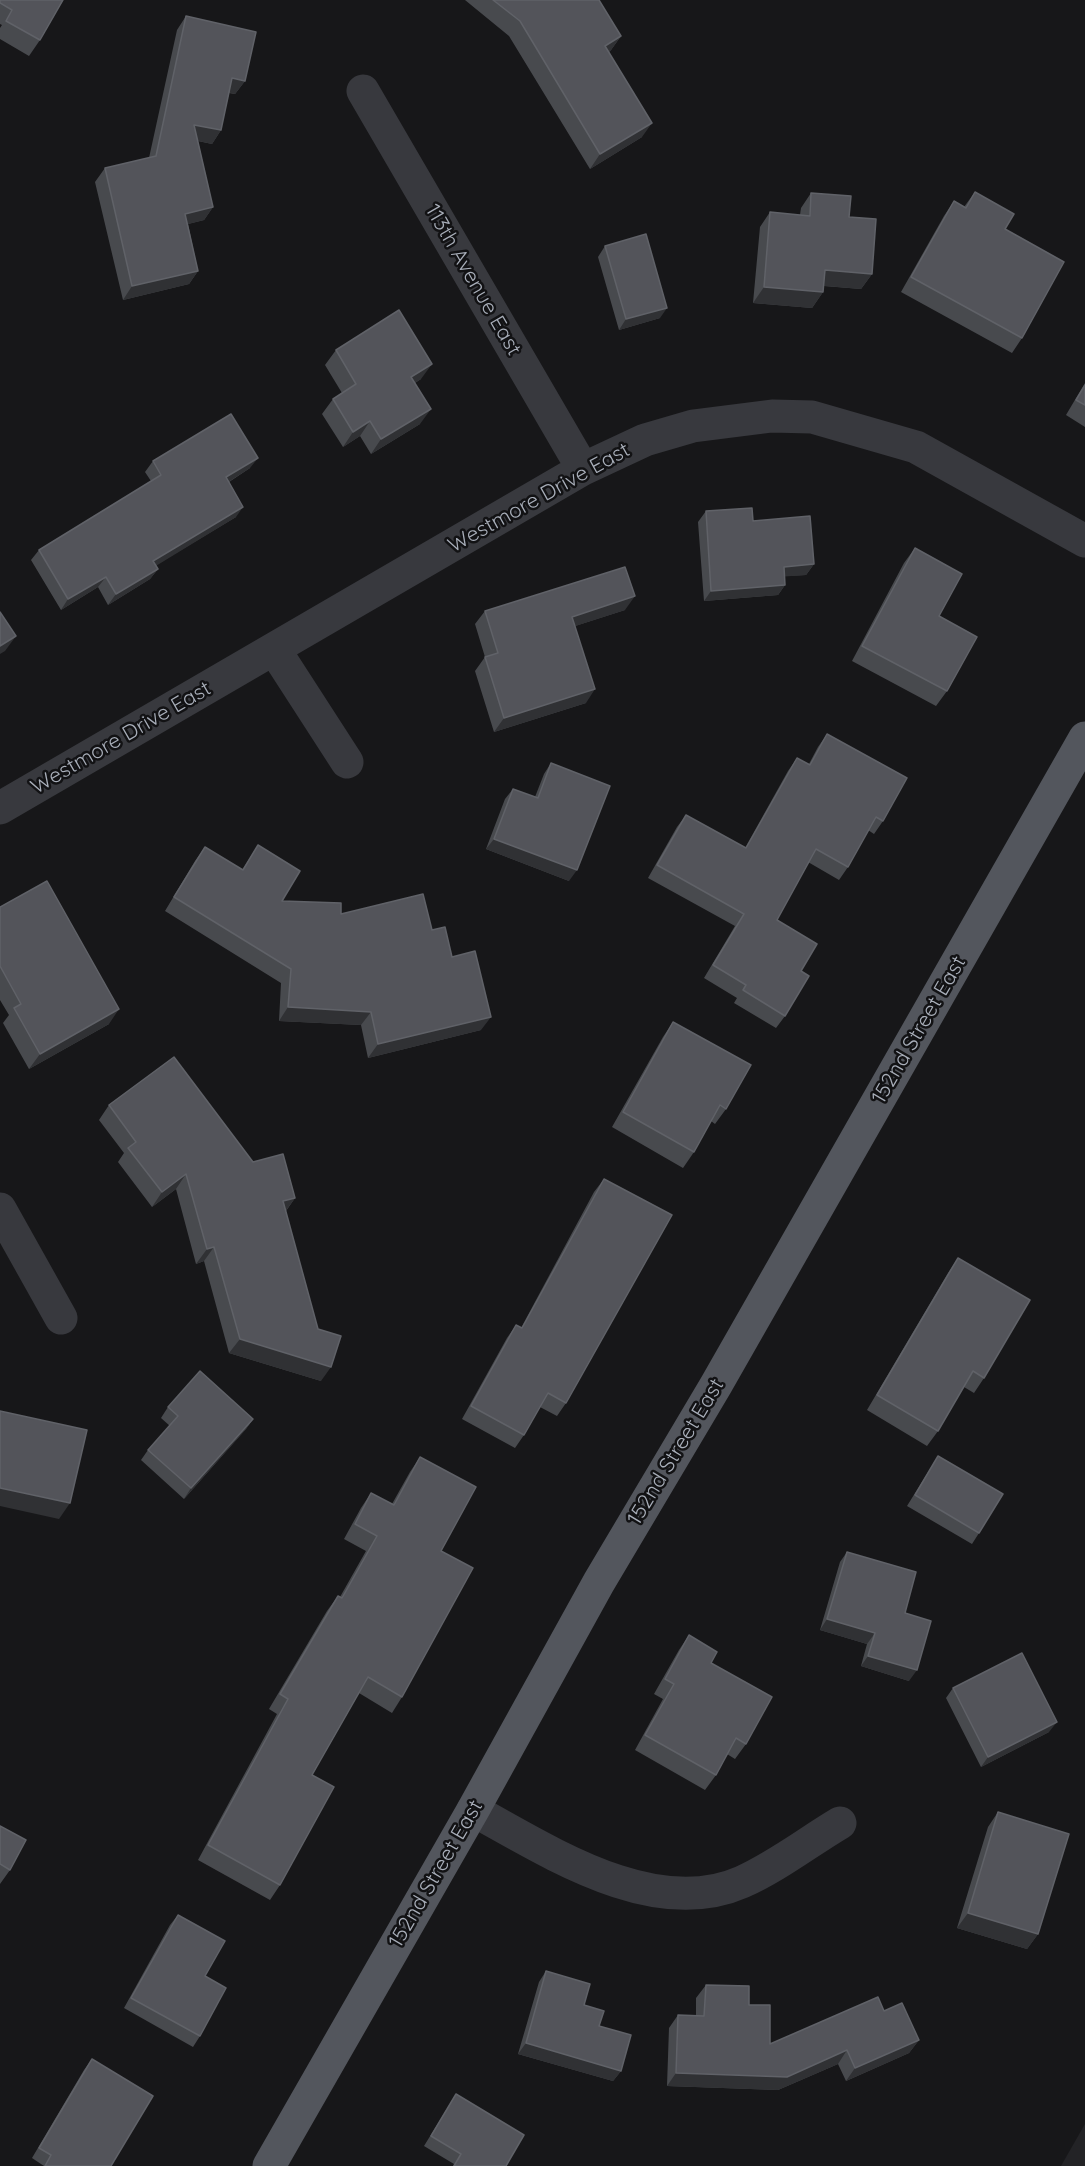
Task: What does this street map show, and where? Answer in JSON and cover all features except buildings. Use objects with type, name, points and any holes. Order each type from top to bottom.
[{"type":"main road","name":"152nd Street East","points":[[269,2166],[473,1810],[599,1582],[716,1385],[1085,738]]},
{"type":"street","name":"113th Avenue East","points":[[363,92],[583,469]]},
{"type":"street","name":"Westmore Drive East","points":[[0,808],[583,469],[645,440],[693,426],[772,416],[812,417],[916,447],[1085,541]]},
{"type":"street","points":[[274,649],[347,762]]},
{"type":"street","points":[[0,1209],[62,1318]]},
{"type":"street","points":[[473,1810],[593,1873],[636,1886],[673,1892],[705,1892],[742,1882],[840,1823]]},
{"type":"shaded area","points":[[1085,2124],[1085,2166],[1061,2166]]}]
